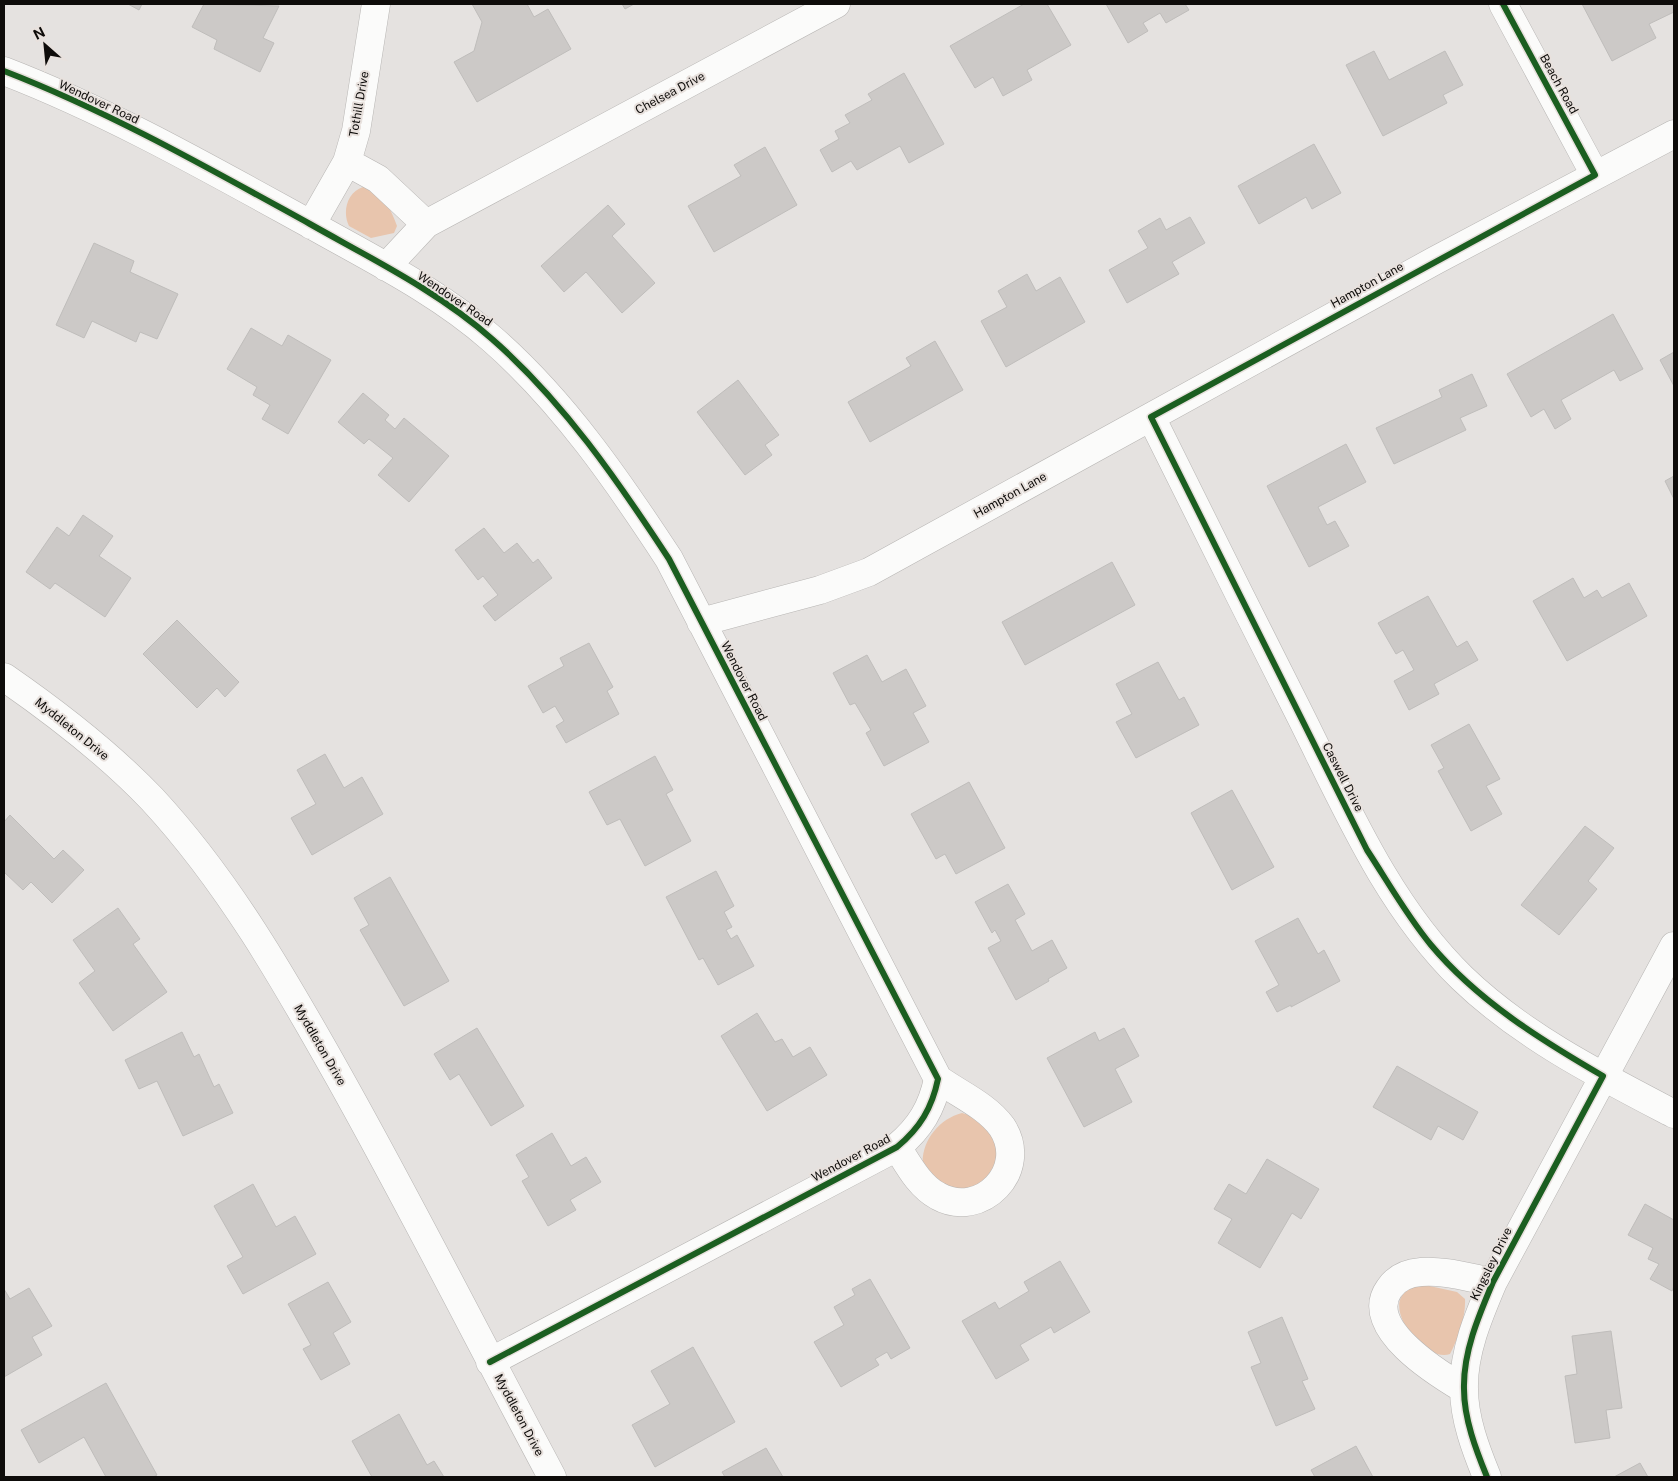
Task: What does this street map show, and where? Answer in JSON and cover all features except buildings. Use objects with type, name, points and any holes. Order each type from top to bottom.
[{"type":"street","name":"Tothill Drive","points":[[310,225],[347,162],[356,131],[376,4]]},
{"type":"street","name":"Chelsea Drive","points":[[386,267],[426,224],[836,4]]},
{"type":"street","name":"Beach Road","points":[[1503,4],[1595,175]]},
{"type":"street","name":"Wendover Road","points":[[4,71],[155,140],[386,267],[451,307],[492,338],[555,403],[628,497],[669,559],[938,1079],[934,1098],[924,1119],[913,1133],[897,1147],[490,1362]]},
{"type":"street","name":"Hampton Lane","points":[[701,622],[820,590],[869,572],[918,547],[1150,417],[1674,134]]},
{"type":"street","points":[[347,162],[378,180],[426,224]]},
{"type":"street","name":"Caswell Drive","points":[[1150,417],[1367,850],[1431,945],[1470,985],[1502,1012],[1604,1076],[1674,1114]]},
{"type":"street","name":"Myddleton Drive","points":[[4,677],[76,730],[151,798],[208,867],[254,932],[365,1122],[552,1477]]},
{"type":"street","name":"Kingsley Drive","points":[[1487,1477],[1469,1423],[1464,1389],[1469,1348],[1480,1311],[1493,1282],[1674,946]]},
{"type":"street","points":[[897,1147],[922,1184],[937,1196],[954,1202],[976,1202],[994,1192],[1005,1178],[1010,1162],[1009,1146],[1002,1128],[989,1112],[938,1079]]},
{"type":"street","points":[[1464,1389],[1428,1366],[1404,1346],[1391,1328],[1383,1312],[1386,1293],[1393,1283],[1404,1276],[1422,1272],[1493,1282]]},
{"type":"shaded area","points":[[363,187],[375,191],[385,201],[397,226],[394,233],[371,238],[349,226],[346,215],[347,203],[353,193]]},
{"type":"shaded area","points":[[962,1113],[984,1124],[994,1141],[1000,1157],[979,1189],[947,1189],[923,1167],[924,1149],[932,1133],[945,1121]]},
{"type":"shaded area","points":[[1425,1285],[1457,1292],[1465,1299],[1461,1327],[1450,1354],[1439,1354],[1426,1349],[1405,1326],[1400,1312],[1400,1299],[1408,1290]]},
{"type":"cycle path","points":[[1487,1477],[1471,1434],[1466,1412],[1464,1375],[1473,1334],[1493,1282],[1603,1076],[1511,1018],[1490,1002],[1449,965],[1422,934],[1406,911],[1367,850],[1151,417],[1595,175],[1503,4]]},
{"type":"cycle path","points":[[4,71],[82,104],[159,142],[357,250],[450,306],[472,322],[518,363],[566,415],[588,443],[630,500],[669,559],[938,1079],[924,1117],[897,1147],[490,1362]]}]
